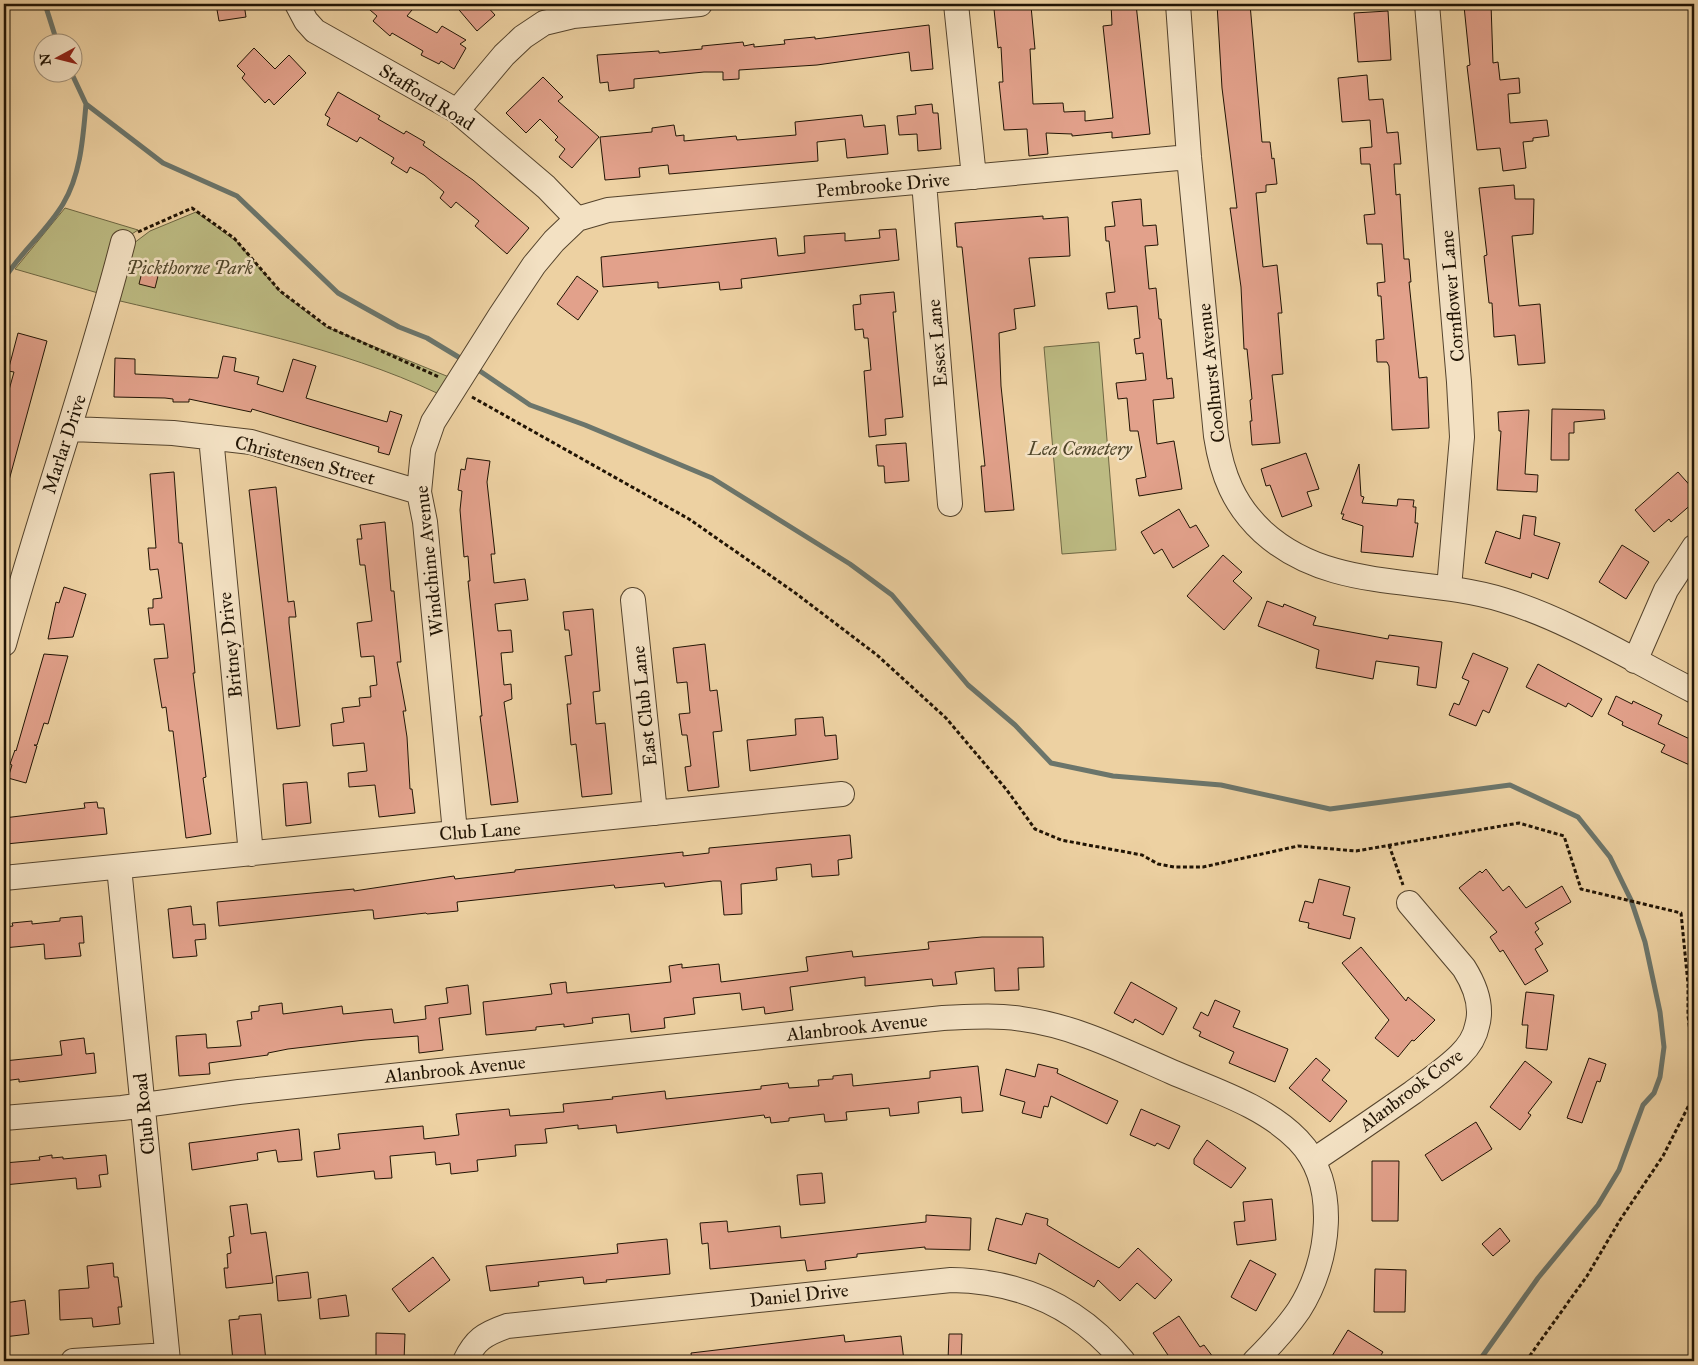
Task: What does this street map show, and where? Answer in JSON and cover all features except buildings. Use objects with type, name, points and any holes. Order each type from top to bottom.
[{"type":"street","name":"Stafford Road","points":[[297,4],[306,21],[315,31],[456,111],[546,187],[577,219]]},
{"type":"street","points":[[456,111],[504,55],[523,37],[544,23],[573,16],[700,4]]},
{"type":"street","points":[[956,4],[974,178]]},
{"type":"street","name":"Coolhurst Avenue","points":[[1178,4],[1189,157],[1216,436],[1220,460],[1227,483],[1250,520],[1274,542],[1311,564],[1352,575],[1449,588],[1501,599],[1539,612],[1694,691]]},
{"type":"street","name":"Cornflower Lane","points":[[1427,4],[1462,437],[1449,588]]},
{"type":"street","name":"Pembrooke Drive","points":[[577,219],[608,210],[1189,157]]},
{"type":"street","name":"Essex Lane","points":[[924,182],[950,504]]},
{"type":"street","name":"Windchime Avenue","points":[[455,832],[425,522],[419,492],[423,451],[433,422],[534,265],[554,241],[577,219]]},
{"type":"street","name":"Marlar Drive","points":[[4,644],[45,503],[70,429],[123,242]]},
{"type":"street","name":"Christensen Street","points":[[70,429],[173,433],[251,442],[419,492]]},
{"type":"street","name":"Britney Drive","points":[[211,437],[251,854]]},
{"type":"street","points":[[1635,661],[1666,590],[1694,547]]},
{"type":"street","name":"East Club Lane","points":[[633,600],[655,813]]},
{"type":"street","name":"Club Lane","points":[[4,878],[842,794]]},
{"type":"street","name":"Club Road","points":[[119,867],[167,1358]]},
{"type":"street","name":"Alanbrook Cove","points":[[1314,1160],[1400,1101],[1460,1056],[1471,1042],[1477,1026],[1479,1014],[1470,978],[1464,968],[1409,903]]},
{"type":"street","name":"Alanbrook Avenue","points":[[4,1118],[143,1106],[259,1090],[943,1018],[983,1016],[1022,1019],[1074,1032],[1216,1091],[1279,1124],[1298,1140],[1314,1160],[1325,1202],[1325,1229],[1321,1256],[1311,1288],[1299,1309],[1277,1340],[1255,1361]]},
{"type":"street","name":"Daniel Drive","points":[[465,1361],[472,1346],[481,1338],[507,1326],[951,1280],[993,1283],[1022,1290],[1047,1299],[1070,1311],[1091,1327],[1123,1361]]},
{"type":"street","points":[[73,1361],[167,1358]]},
{"type":"path","points":[[123,242],[144,228],[192,208],[234,238],[280,291],[328,327],[465,370],[689,520],[809,603],[877,654],[946,718],[1006,789],[1035,829],[1061,840],[1142,855],[1158,864],[1174,867],[1203,866],[1298,846],[1356,851],[1519,823],[1564,836],[1581,889],[1681,913],[1688,984],[1688,1016],[1694,1062],[1693,1091],[1689,1106],[1674,1138],[1620,1220],[1587,1276],[1526,1361]]},
{"type":"path","points":[[1389,845],[1409,903]]},
{"type":"green space","points":[[65,208],[138,230],[118,243],[105,295],[15,269]]},
{"type":"green space","name":"Pickthorne Park","points":[[196,212],[237,242],[280,292],[326,327],[449,377],[439,394],[401,377],[321,350],[116,300],[130,246],[150,231]]},
{"type":"green space","name":"Lea Cemetery","points":[[1099,342],[1116,550],[1062,554],[1044,347]]},
{"type":"waterway","points":[[45,4],[54,32]]},
{"type":"waterway","points":[[76,82],[86,104],[163,163],[237,196],[338,293],[399,327],[427,338],[465,361]]},
{"type":"waterway","points":[[4,279],[57,214],[69,192],[80,155],[86,104]]},
{"type":"waterway","points":[[474,367],[530,405],[585,425],[712,478],[850,564],[892,595],[968,685],[1015,725],[1051,763],[1113,776],[1221,785],[1330,809],[1510,785],[1578,817],[1610,857],[1631,900],[1645,942],[1660,1012],[1664,1047],[1660,1077],[1654,1093],[1643,1105],[1619,1170],[1598,1205],[1538,1278],[1479,1361]]}]
